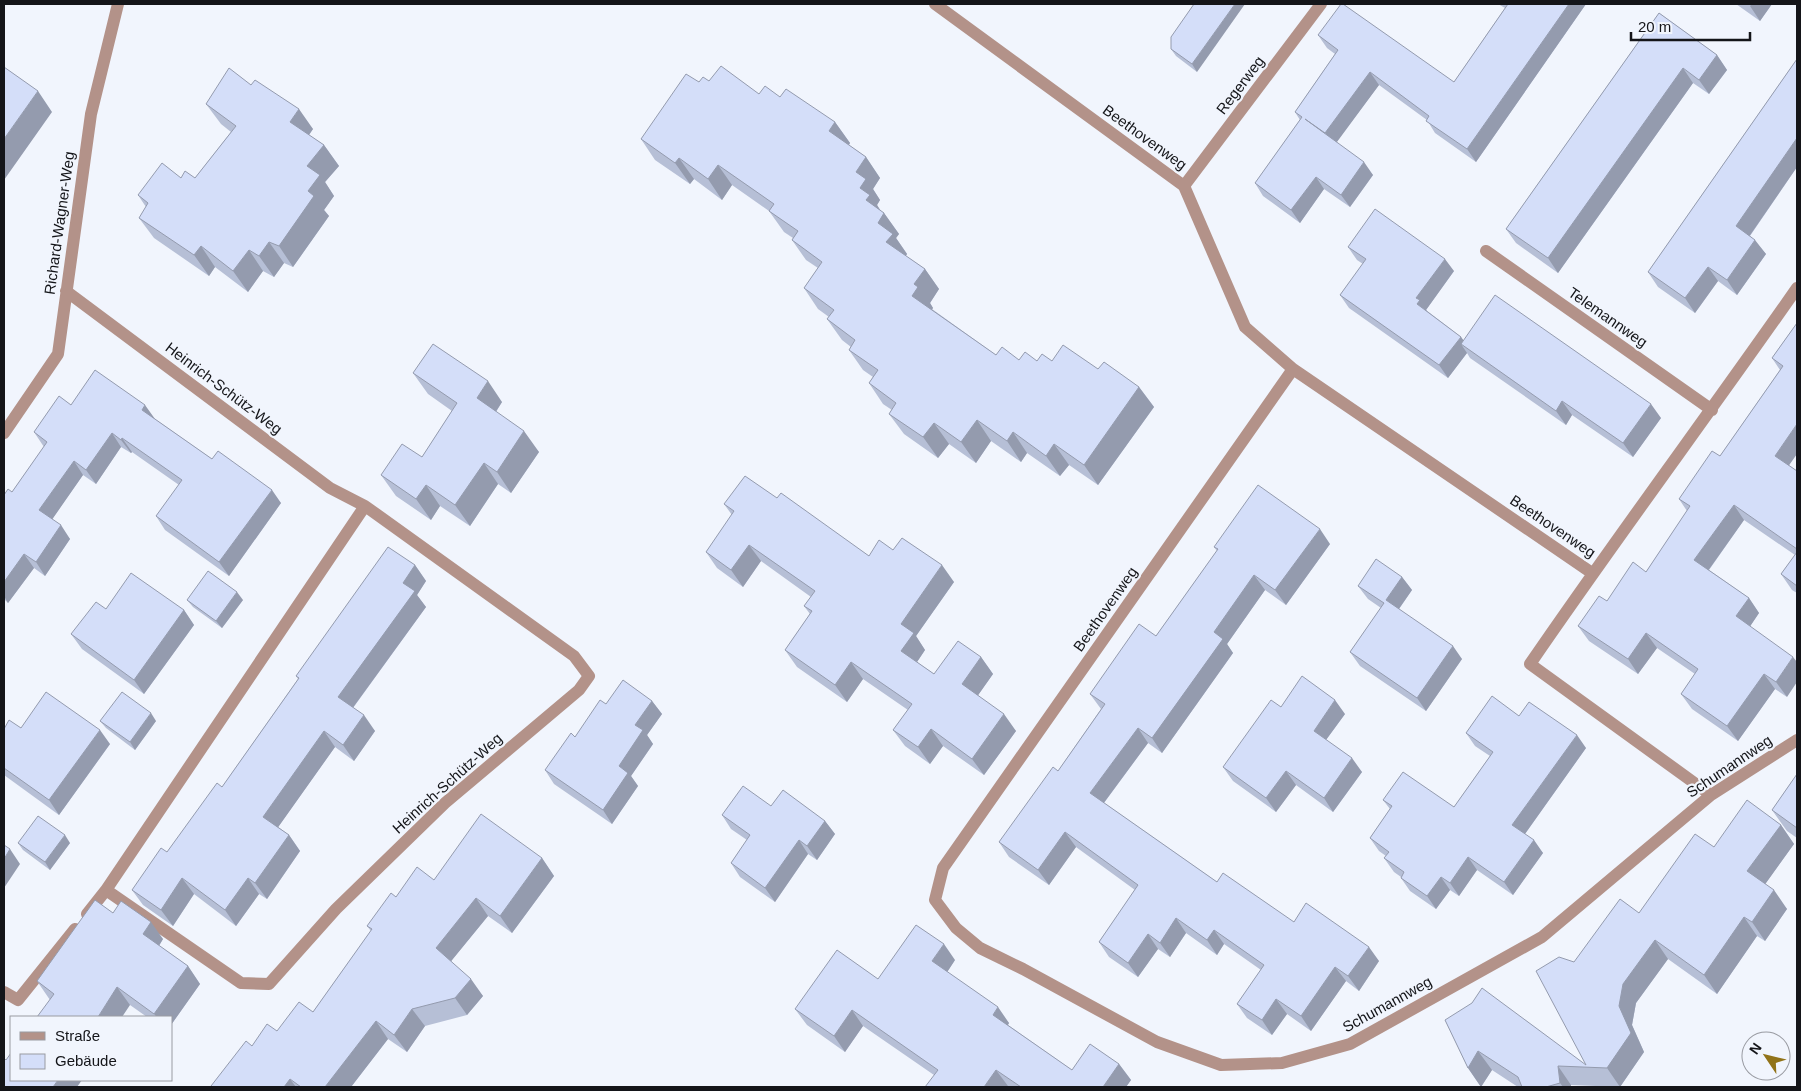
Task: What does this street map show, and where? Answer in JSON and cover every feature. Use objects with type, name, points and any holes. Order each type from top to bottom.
[{"type":"street","name":"Richard-Wagner-Weg","points":[[4,433],[58,354],[90,114],[118,4]]},
{"type":"street","name":"Beethovenweg","points":[[935,4],[1184,186],[1245,327],[1293,370],[1592,573],[1530,664],[1711,795]]},
{"type":"street","name":"Regerweg","points":[[1184,186],[1321,4]]},
{"type":"street","name":"Telemannweg","points":[[1486,250],[1712,410]]},
{"type":"street","points":[[1592,573],[1712,410],[1797,288]]},
{"type":"street","name":"Heinrich-Schütz-Weg","points":[[66,291],[330,488],[365,506],[574,656],[589,676],[579,690],[411,836],[336,909],[269,984],[241,983],[106,890]]},
{"type":"street","name":"Beethovenweg","points":[[943,868],[1293,370]]},
{"type":"street","points":[[4,992],[18,1000],[106,890],[365,506]]},
{"type":"street","name":"Schumannweg","points":[[943,868],[935,900],[956,928],[980,948],[1023,968],[1157,1042],[1221,1065],[1282,1062],[1350,1044],[1542,936],[1711,795],[1797,740]]},
{"type":"building","points":[[1194,4],[1235,4],[1192,64],[1171,49],[1171,37]]},
{"type":"building","points":[[1341,4],[1454,82],[1508,4],[1569,4],[1467,149],[1426,121],[1429,116],[1370,72],[1325,133],[1305,119],[1364,162],[1341,195],[1316,177],[1291,210],[1255,183],[1302,117],[1295,112],[1338,50],[1318,35]]},
{"type":"building","points":[[1659,13],[1717,55],[1699,80],[1683,68],[1548,258],[1506,229]]},
{"type":"building","points":[[1797,59],[1797,138],[1736,226],[1755,240],[1727,280],[1708,267],[1685,298],[1648,272]]},
{"type":"building","points":[[721,66],[759,94],[765,86],[780,97],[786,89],[835,122],[829,131],[866,157],[856,172],[866,179],[860,188],[870,195],[866,200],[884,213],[878,223],[893,234],[886,242],[925,269],[914,284],[918,287],[912,296],[996,355],[1002,347],[1019,360],[1025,352],[1037,361],[1042,354],[1052,361],[1063,345],[1098,369],[1104,362],[1139,387],[1084,465],[1054,444],[1046,456],[1013,432],[1007,441],[977,420],[961,442],[934,423],[923,437],[889,414],[896,403],[869,383],[878,370],[849,350],[855,340],[827,319],[834,310],[804,288],[822,262],[792,240],[798,231],[769,211],[774,204],[718,165],[708,179],[679,158],[675,163],[641,139],[686,74],[699,82],[703,77],[709,81]]},
{"type":"building","points":[[4,67],[38,91],[4,139]]},
{"type":"building","points":[[229,68],[251,85],[255,80],[299,109],[290,122],[324,145],[307,166],[320,175],[308,191],[314,196],[279,246],[269,242],[259,256],[249,250],[233,271],[201,246],[194,255],[139,218],[148,203],[138,195],[162,163],[181,178],[185,171],[195,178],[236,126],[206,104]]},
{"type":"building","points":[[1375,209],[1445,259],[1416,298],[1420,300],[1417,304],[1461,337],[1439,365],[1340,295],[1366,259],[1348,247]]},
{"type":"building","points":[[1495,295],[1651,404],[1623,443],[1562,401],[1556,411],[1461,344]]},
{"type":"building","points":[[1797,323],[1797,424],[1775,456],[1797,471],[1797,549],[1734,505],[1694,560],[1749,598],[1736,616],[1793,657],[1776,682],[1764,674],[1727,726],[1681,694],[1698,669],[1646,633],[1628,659],[1578,626],[1599,596],[1607,601],[1633,562],[1646,572],[1690,506],[1679,499],[1712,451],[1720,456],[1783,366],[1772,358]]},
{"type":"building","points":[[433,344],[488,381],[477,398],[524,431],[497,472],[484,463],[455,505],[426,485],[416,499],[381,475],[402,444],[422,457],[457,403],[413,373]]},
{"type":"building","points":[[95,370],[145,405],[142,410],[212,459],[218,451],[272,490],[219,562],[156,516],[182,480],[112,433],[86,470],[74,461],[39,510],[61,525],[36,562],[24,554],[4,582],[4,495],[8,489],[12,492],[47,442],[34,432],[59,396],[71,405]]},
{"type":"building","points":[[745,476],[777,498],[781,493],[869,556],[879,540],[893,550],[902,538],[942,565],[901,624],[914,633],[901,651],[934,674],[958,641],[981,657],[962,684],[1004,714],[972,759],[931,729],[918,747],[893,730],[912,704],[851,662],[835,685],[785,650],[812,611],[804,606],[815,591],[749,545],[731,570],[706,552],[734,511],[724,504]]},
{"type":"building","points":[[1258,485],[1320,529],[1275,590],[1254,575],[1214,632],[1223,639],[1152,738],[1138,728],[1090,793],[1217,882],[1223,873],[1294,922],[1306,903],[1369,947],[1348,976],[1335,967],[1301,1016],[1276,999],[1262,1020],[1237,1004],[1264,965],[1214,930],[1207,940],[1176,918],[1160,943],[1148,934],[1128,963],[1099,942],[1138,885],[1065,832],[1038,870],[999,842],[1053,767],[1058,771],[1105,704],[1090,694],[1139,624],[1156,636],[1218,549],[1214,547]]},
{"type":"building","points":[[388,547],[415,565],[403,583],[415,591],[338,697],[364,715],[343,745],[324,731],[263,817],[289,835],[255,883],[248,878],[225,910],[182,878],[161,910],[132,890],[161,848],[167,852],[217,783],[222,787],[299,678],[296,676]]},
{"type":"building","points":[[1797,552],[1797,586],[1781,574]]},
{"type":"building","points":[[1376,559],[1402,577],[1386,600],[1453,646],[1417,698],[1350,652],[1384,603],[1358,586]]},
{"type":"building","points":[[208,571],[237,592],[216,621],[187,600]]},
{"type":"building","points":[[131,573],[184,610],[134,680],[71,634],[96,602],[106,609]]},
{"type":"building","points":[[1302,676],[1335,700],[1314,731],[1352,758],[1324,798],[1286,771],[1266,798],[1223,767],[1271,700],[1281,707]]},
{"type":"building","points":[[623,680],[652,701],[635,725],[643,730],[619,766],[628,773],[603,810],[545,770],[571,733],[575,737],[600,700],[606,704]]},
{"type":"building","points":[[46,692],[100,730],[49,800],[4,768],[4,729],[9,720],[21,728]]},
{"type":"building","points":[[122,692],[151,713],[130,742],[100,721]]},
{"type":"building","points":[[1492,696],[1519,716],[1529,702],[1577,735],[1512,825],[1534,840],[1504,882],[1468,857],[1450,883],[1441,877],[1427,896],[1401,878],[1404,872],[1384,858],[1389,852],[1370,838],[1392,806],[1383,800],[1403,772],[1454,807],[1493,752],[1466,733]]},
{"type":"building","points":[[1797,774],[1797,828],[1772,810]]},
{"type":"building","points":[[743,786],[771,806],[783,790],[825,821],[807,846],[799,840],[765,888],[731,863],[750,835],[722,815]]},
{"type":"building","points":[[1747,800],[1781,825],[1747,871],[1774,890],[1752,922],[1744,917],[1704,975],[1655,940],[1623,984],[1619,1006],[1631,1033],[1607,1068],[1558,1066],[1560,1083],[1546,1087],[1522,1087],[1518,1077],[1478,1051],[1468,1068],[1445,1020],[1472,1003],[1482,988],[1586,1065],[1536,971],[1559,957],[1574,962],[1620,899],[1639,913],[1695,834],[1714,847]]},
{"type":"building","points":[[481,814],[542,858],[500,916],[476,898],[436,948],[471,979],[455,998],[412,1009],[394,1035],[376,1021],[325,1087],[301,1087],[290,1079],[284,1087],[211,1086],[246,1041],[252,1046],[267,1024],[277,1031],[299,1002],[313,1012],[372,929],[367,926],[391,893],[396,897],[417,867],[434,880]]},
{"type":"building","points":[[38,816],[65,835],[45,862],[18,843]]},
{"type":"building","points":[[4,845],[10,849],[4,859]]},
{"type":"building","points":[[95,900],[113,913],[121,901],[151,922],[143,934],[188,966],[154,1014],[117,987],[99,1016],[38,1016],[54,994],[37,981]]},
{"type":"building","points":[[916,925],[944,944],[932,961],[998,1007],[993,1015],[1072,1070],[1090,1044],[1119,1064],[1103,1087],[1021,1087],[996,1070],[984,1087],[925,1087],[938,1070],[852,1010],[834,1036],[795,1009],[837,950],[878,979]]},
{"type":"building","points":[[10,1054],[10,1081],[57,1081],[53,1087],[4,1087],[4,1058],[6,1060]]}]
